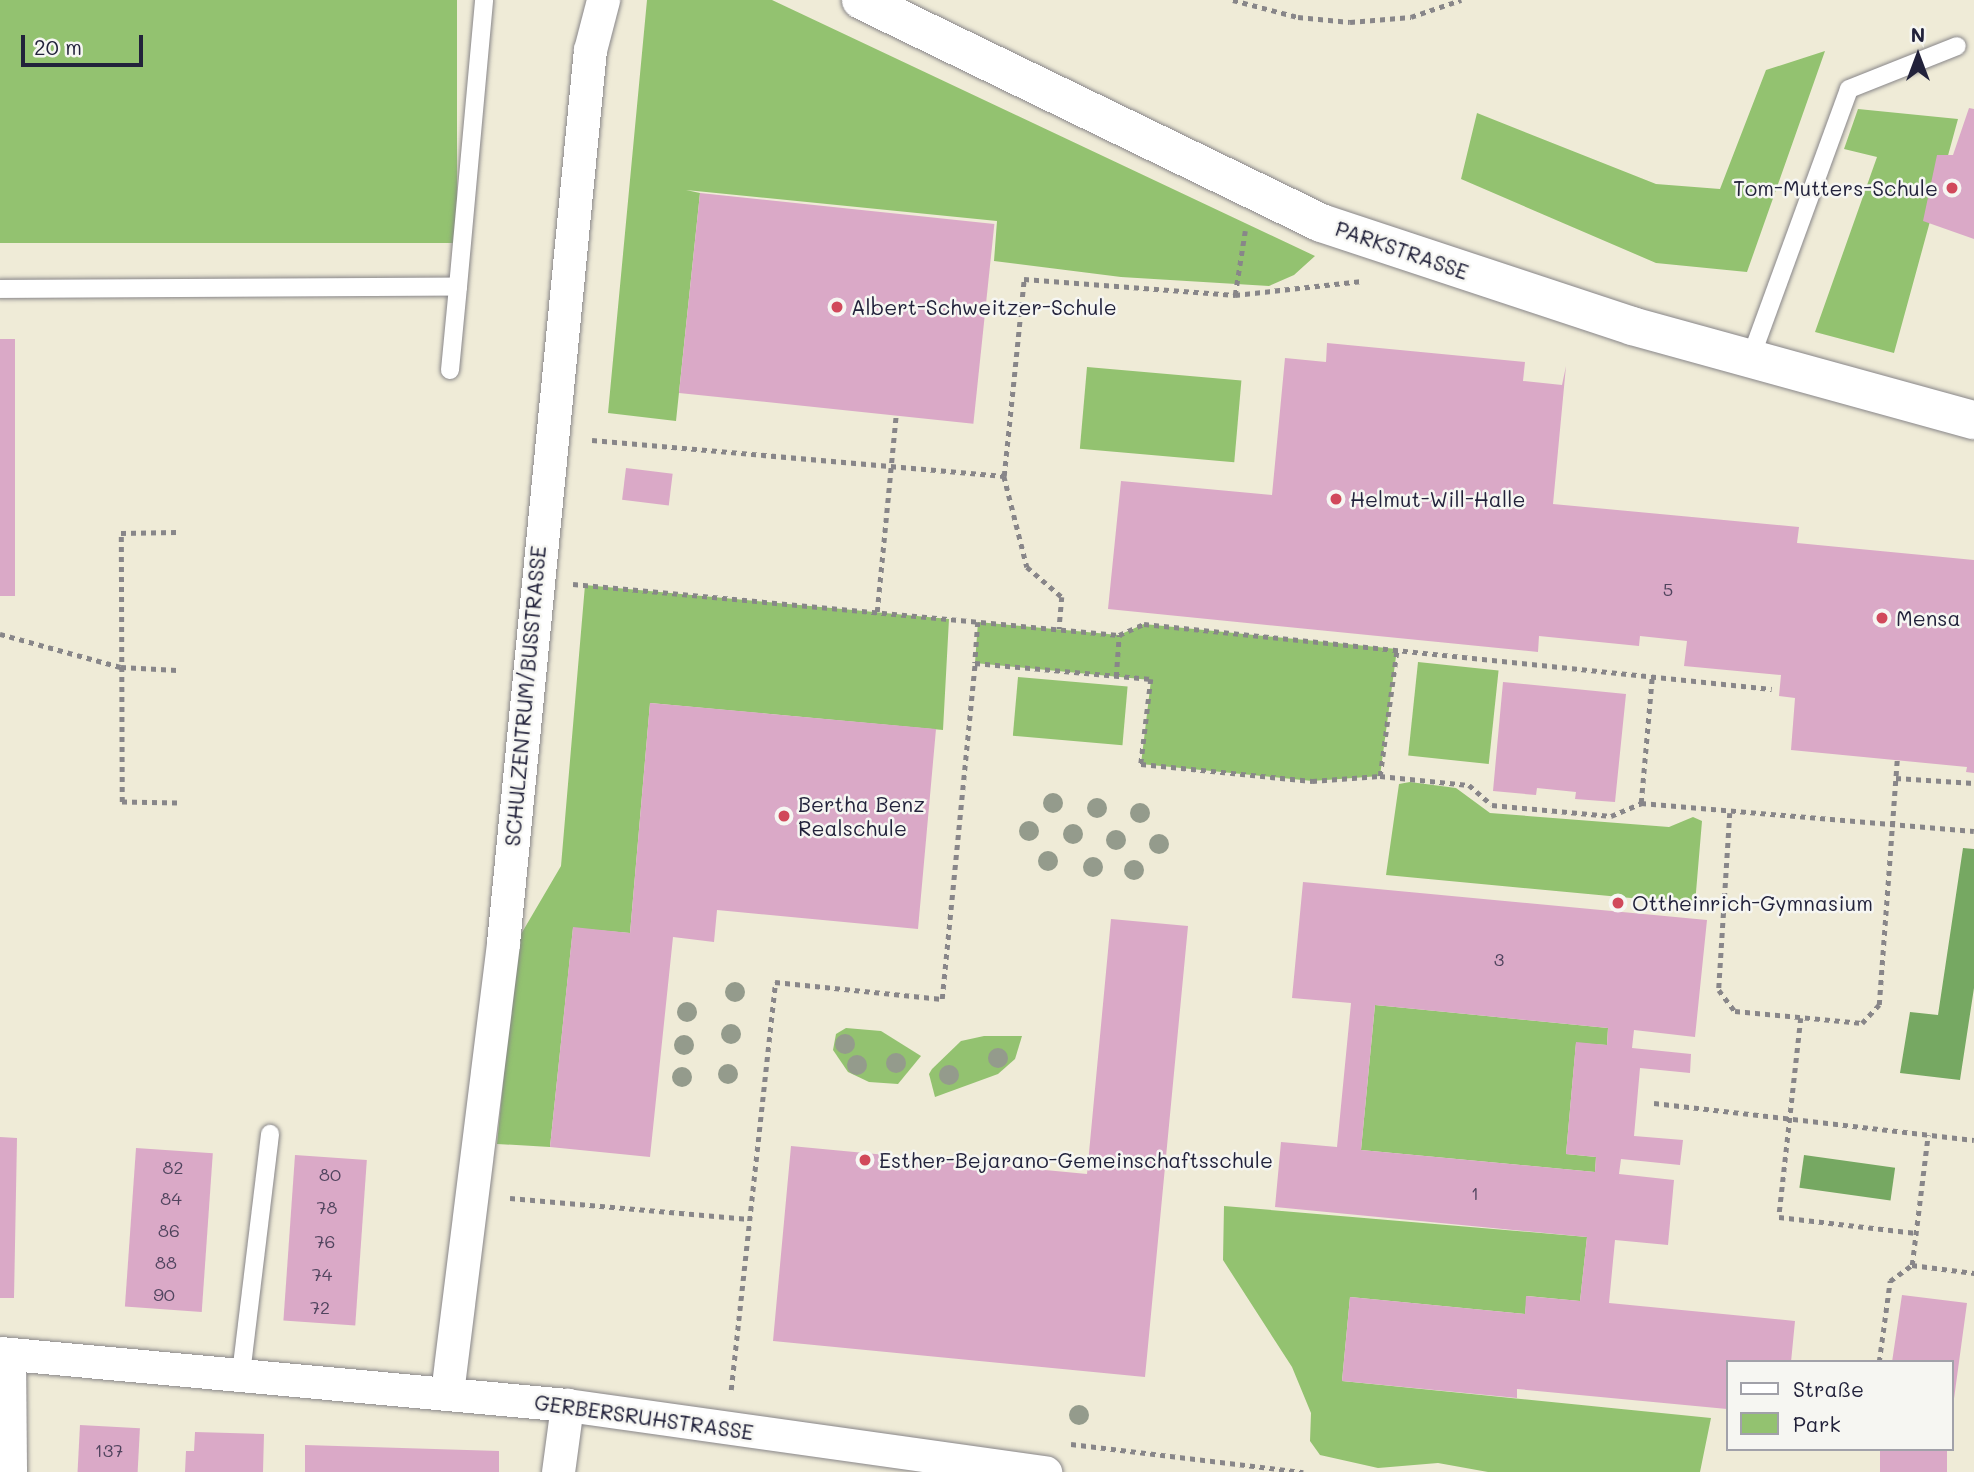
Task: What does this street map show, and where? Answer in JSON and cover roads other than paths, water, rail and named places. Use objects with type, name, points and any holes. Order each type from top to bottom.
[{"type":"street","name":"SCHULZENTRUM/BUSSTRASSE","points":[[447,1393],[474,1195],[590,50],[603,0]]},
{"type":"street","name":"PARKSTRASSE","points":[[861,0],[1262,194],[1382,244],[1632,326],[1974,420]]},
{"type":"street","name":"GERBERSRUHSTRASSE","points":[[4,1354],[567,1405],[1045,1472]]},
{"type":"street","points":[[4,1354],[9,1472]]},
{"type":"street","points":[[558,1472],[567,1405]]},
{"type":"lane","points":[[450,370],[484,0]]},
{"type":"lane","points":[[1751,357],[1849,89],[1958,46]]},
{"type":"lane","points":[[0,289],[457,287]]},
{"type":"lane","points":[[241,1374],[270,1134]]},
{"type":"place","name":"Tom-Mutters-Schule","points":[[1952,188]]},
{"type":"place","name":"Albert-Schweitzer-Schule","points":[[837,307]]},
{"type":"place","name":"Helmut-Will-Halle","points":[[1336,499]]},
{"type":"place","name":"Mensa","points":[[1882,618]]},
{"type":"place","name":"Bertha Benz Realschule","points":[[784,816]]},
{"type":"place","name":"Ottheinrich-Gymnasium","points":[[1618,903]]},
{"type":"place","name":"Esther-Bejarano-Gemeinschaftsschule","points":[[865,1160]]}]
